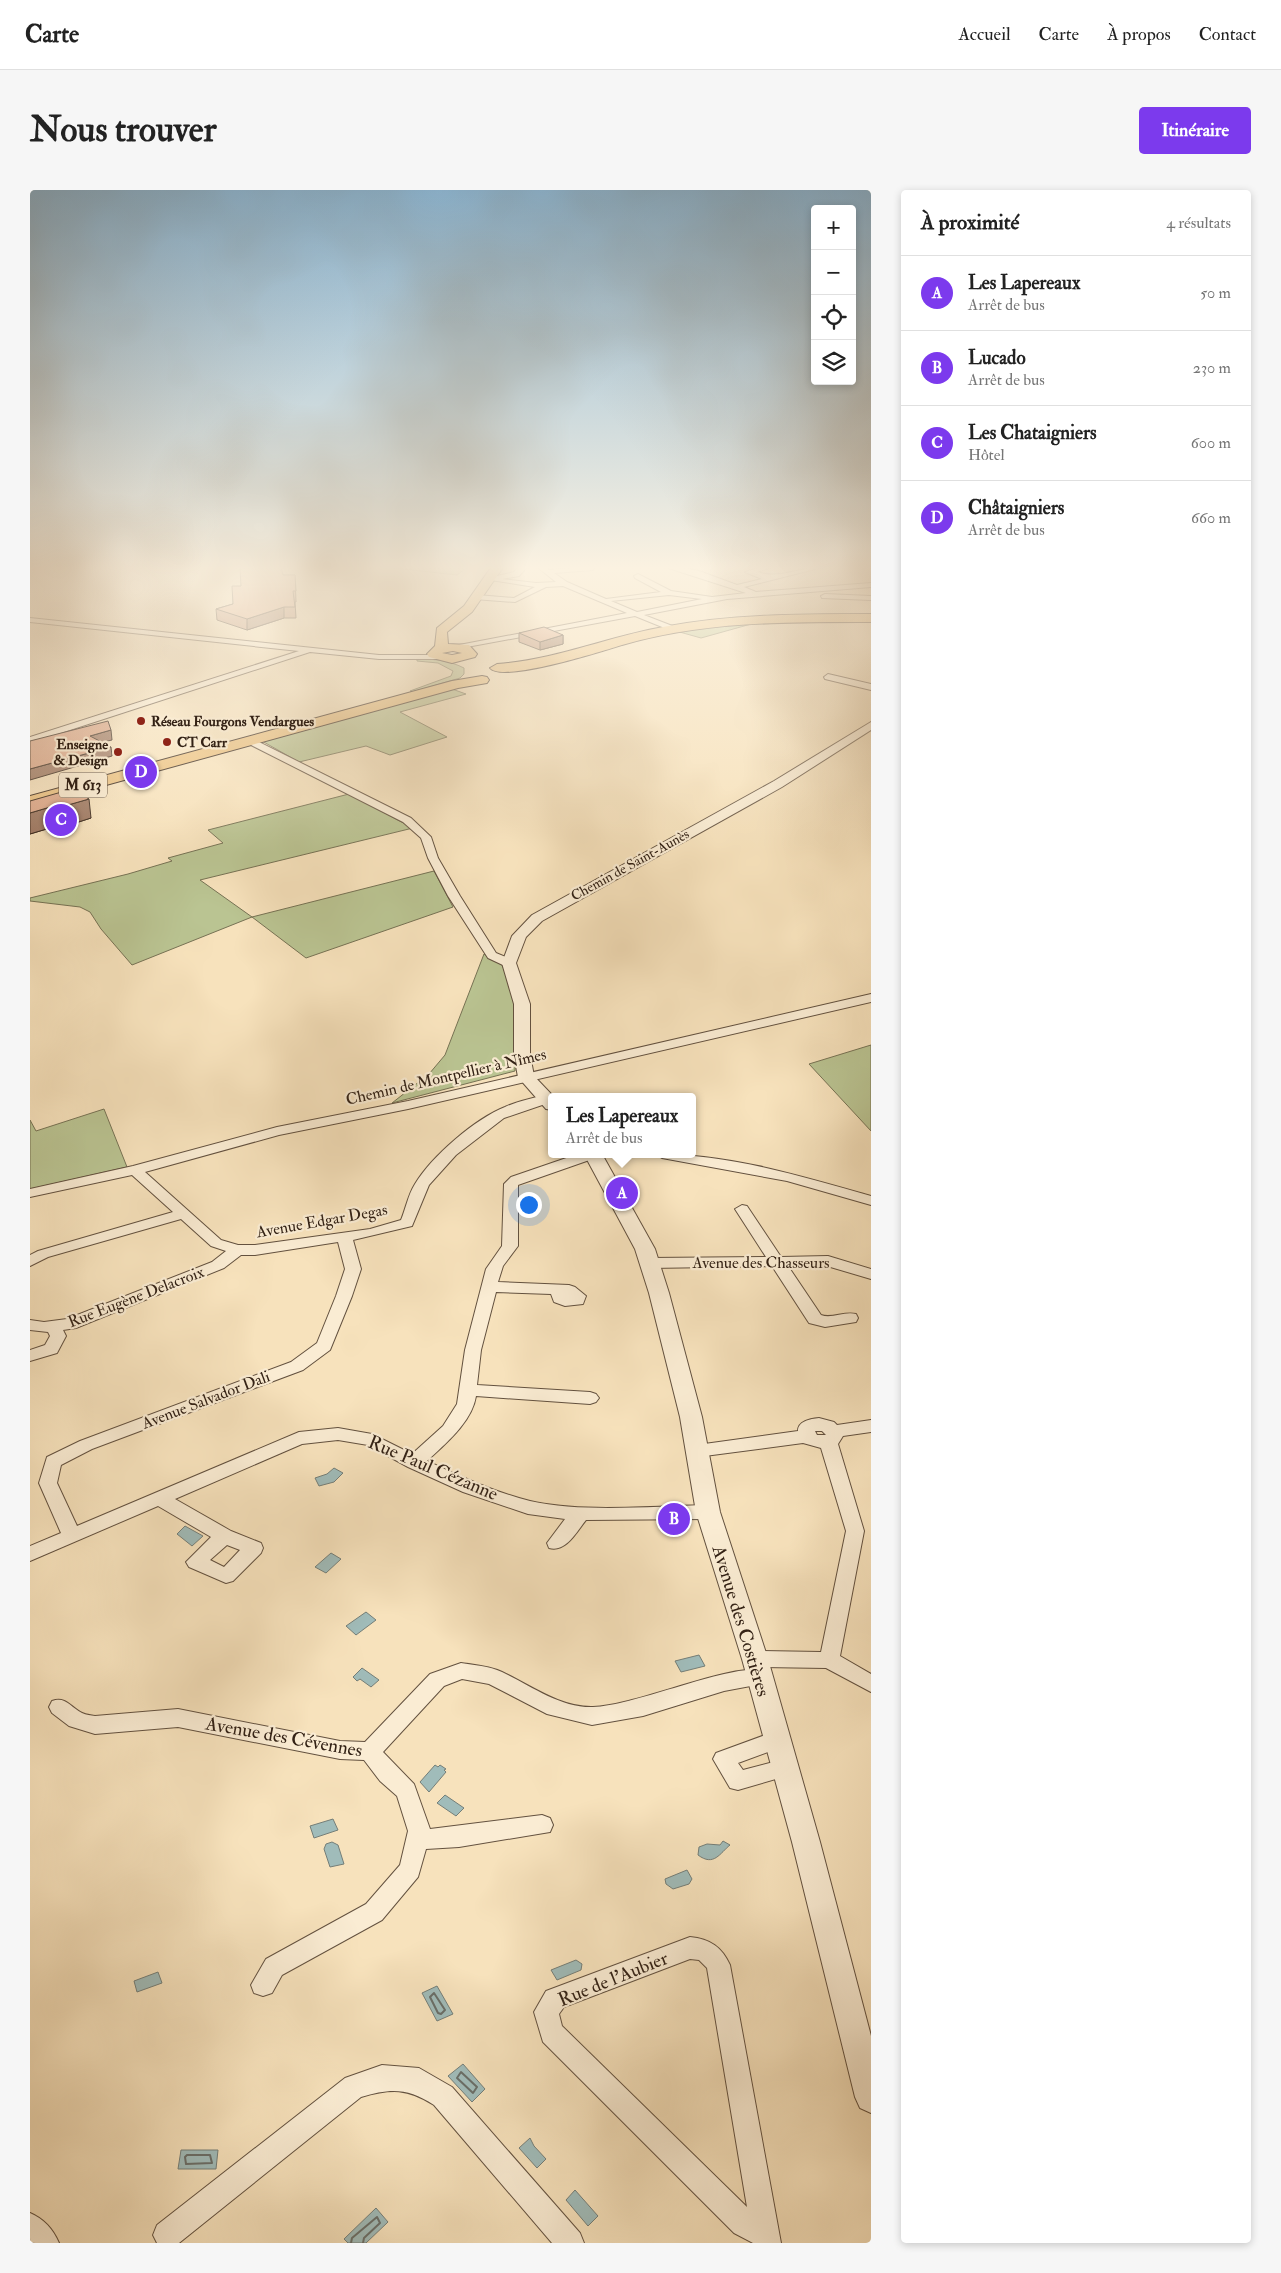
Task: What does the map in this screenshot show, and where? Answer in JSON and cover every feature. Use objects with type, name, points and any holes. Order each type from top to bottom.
[{"type":"main road","name":"M 613","points":[[457,684],[465,679],[466,662]]},
{"type":"main road","points":[[467,662],[472,678],[482,680],[503,679],[471,662]]},
{"type":"main road","name":"M 613","points":[[495,662],[529,665],[542,662]]},
{"type":"main road","name":"M 613","points":[[30,801],[457,684],[482,680]]},
{"type":"street","points":[[30,740],[275,662]]},
{"type":"street","points":[[828,677],[871,687]]},
{"type":"street","name":"Chemin de Saint-Aunès","points":[[509,963],[519,936],[537,918],[778,784],[871,725]]},
{"type":"street","points":[[248,740],[407,820],[426,837],[434,858],[454,896],[492,955],[509,963],[522,1004],[522,1055],[526,1077],[548,1101]]},
{"type":"street","name":"Chemin de Montpellier à Nîmes","points":[[30,1193],[135,1170],[277,1132],[408,1105],[871,998]]},
{"type":"street","name":"Avenue Edgar Degas","points":[[135,1170],[216,1243],[237,1250],[255,1250],[344,1238],[407,1223],[414,1210],[422,1182],[444,1159],[509,1110],[548,1102]]},
{"type":"street","points":[[414,1462],[449,1430],[466,1404],[473,1350],[495,1264],[507,1255],[510,1246],[511,1184],[516,1180],[581,1158]]},
{"type":"street","name":"Avenue des Costières","points":[[595,1158],[645,1249],[650,1263],[691,1417],[708,1512],[757,1668],[806,1842],[871,2097]]},
{"type":"street","points":[[684,1158],[789,1177],[871,1201]]},
{"type":"street","points":[[742,1209],[815,1319],[825,1322],[850,1318]]},
{"type":"street","points":[[30,1261],[43,1254],[185,1214]]},
{"type":"street","name":"Avenue Salvador Dali","points":[[72,1536],[48,1483],[53,1461],[86,1445],[297,1366],[313,1356],[324,1346],[353,1268],[344,1238]]},
{"type":"street","name":"Rue Eugène Delacroix","points":[[30,1325],[54,1327],[70,1324],[218,1265],[237,1250]]},
{"type":"street","name":"Avenue des Chasseurs","points":[[650,1263],[828,1261],[871,1274]]},
{"type":"street","points":[[490,1287],[563,1291]]},
{"type":"street","points":[[30,1356],[51,1349],[58,1336],[54,1327]]},
{"type":"street","points":[[469,1390],[590,1398]]},
{"type":"street","points":[[697,1451],[807,1436],[818,1443],[831,1437],[871,1426]]},
{"type":"street","name":"Rue Paul Cézanne","points":[[30,1554],[299,1438],[338,1434],[372,1440],[469,1487],[528,1507],[581,1513],[708,1512]]},
{"type":"street","points":[[829,1660],[855,1531],[831,1437]]},
{"type":"street","points":[[158,1498],[224,1536]]},
{"type":"street","points":[[556,1543],[581,1513]]},
{"type":"street","points":[[370,1751],[437,1680],[461,1671],[493,1677],[554,1708],[592,1716],[643,1707],[724,1683],[757,1668],[829,1660],[871,1684]]},
{"type":"street","name":"Avenue des Cévennes","points":[[59,1708],[76,1720],[95,1725],[178,1718],[340,1750],[370,1751],[388,1774],[406,1791],[419,1831],[410,1870],[374,1912],[274,1967],[263,1985]]},
{"type":"street","points":[[776,1740],[724,1760],[738,1781],[785,1768]]},
{"type":"street","points":[[417,1840],[459,1837],[542,1825]]},
{"type":"street","name":"Rue de l'Aubier","points":[[690,1948],[704,1948],[712,1955],[718,1965],[766,2239],[744,2223],[552,2033],[546,2012],[555,1999],[690,1948]]},
{"type":"street","points":[[166,2240],[354,2087],[382,2078],[419,2081],[443,2096],[570,2243]]},
{"type":"street","points":[[30,2227],[46,2243]]},
{"type":"green space","points":[[425,662],[452,663],[464,668],[464,674],[460,678],[410,691],[451,676],[453,671],[438,663]]},
{"type":"green space","points":[[452,689],[466,694],[400,712],[447,737],[390,755],[366,746],[299,762],[262,741]]},
{"type":"green space","points":[[349,794],[413,828],[200,880],[252,917],[132,965],[101,929],[90,912],[80,907],[30,901],[30,898],[128,874],[172,861],[168,858],[223,843],[208,830]]},
{"type":"green space","points":[[434,871],[453,907],[306,958],[252,917]]},
{"type":"green space","points":[[484,954],[502,964],[515,1003],[515,1071],[392,1103],[429,1074],[445,1055]]},
{"type":"green space","points":[[871,1045],[871,1131],[809,1064]]},
{"type":"green space","points":[[104,1109],[127,1167],[30,1189],[30,1120],[36,1131]]},
{"type":"water","points":[[334,1468],[343,1473],[334,1482],[319,1486],[315,1478],[327,1474]]},
{"type":"water","points":[[185,1526],[203,1536],[192,1546],[177,1534]]},
{"type":"water","points":[[331,1553],[341,1559],[326,1573],[315,1567]]},
{"type":"water","points":[[366,1612],[376,1620],[356,1635],[346,1626]]},
{"type":"water","points":[[699,1655],[705,1666],[681,1672],[675,1661]]},
{"type":"water","points":[[362,1668],[379,1680],[371,1687],[360,1679],[357,1681],[353,1677]]},
{"type":"water","points":[[435,1765],[438,1767],[440,1765],[446,1769],[444,1770],[446,1772],[429,1792],[420,1782]]},
{"type":"water","points":[[445,1795],[464,1808],[456,1816],[437,1803]]},
{"type":"water","points":[[333,1819],[338,1830],[314,1838],[310,1826]]},
{"type":"water","points":[[723,1841],[730,1845],[716,1858],[708,1860],[698,1855],[699,1847],[707,1844],[720,1845]]},
{"type":"water","points":[[332,1842],[338,1845],[344,1864],[330,1867],[324,1849],[326,1844]]},
{"type":"water","points":[[687,1870],[692,1879],[689,1884],[673,1889],[666,1884],[665,1879]]},
{"type":"water","points":[[576,1960],[582,1964],[581,1970],[557,1980],[551,1970]]},
{"type":"water","points":[[158,1972],[162,1983],[137,1992],[134,1981]]},
{"type":"water","points":[[437,1986],[453,2014],[437,2021],[422,1993]]},
{"type":"water","points":[[463,2064],[485,2089],[472,2102],[448,2076]]},
{"type":"water","points":[[530,2138],[534,2146],[546,2159],[537,2168],[519,2148]]},
{"type":"water","points":[[181,2150],[218,2150],[216,2169],[178,2169]]},
{"type":"water","points":[[575,2190],[598,2216],[588,2226],[566,2200]]},
{"type":"water","points":[[376,2208],[388,2222],[366,2243],[348,2243],[344,2239]]},
{"type":"building","points":[[108,721],[111,730],[90,736],[111,747],[30,769],[30,741]]},
{"type":"building","points":[[72,789],[89,799],[61,807],[57,805],[30,813],[30,801]]},
{"type":"place","name":"Réseau Fourgons Vendargues","points":[[141,721]]},
{"type":"place","name":"CT Carr","points":[[167,742]]},
{"type":"place","name":"Enseigne & Design","points":[[118,752]]},
{"type":"place","name":"Châtaigniers","points":[[141,772]]},
{"type":"place","name":"Les Chataigniers","points":[[61,820]]},
{"type":"place","name":"Les Lapereaux","points":[[622,1193]]},
{"type":"place","name":"Lucado","points":[[674,1519]]}]
